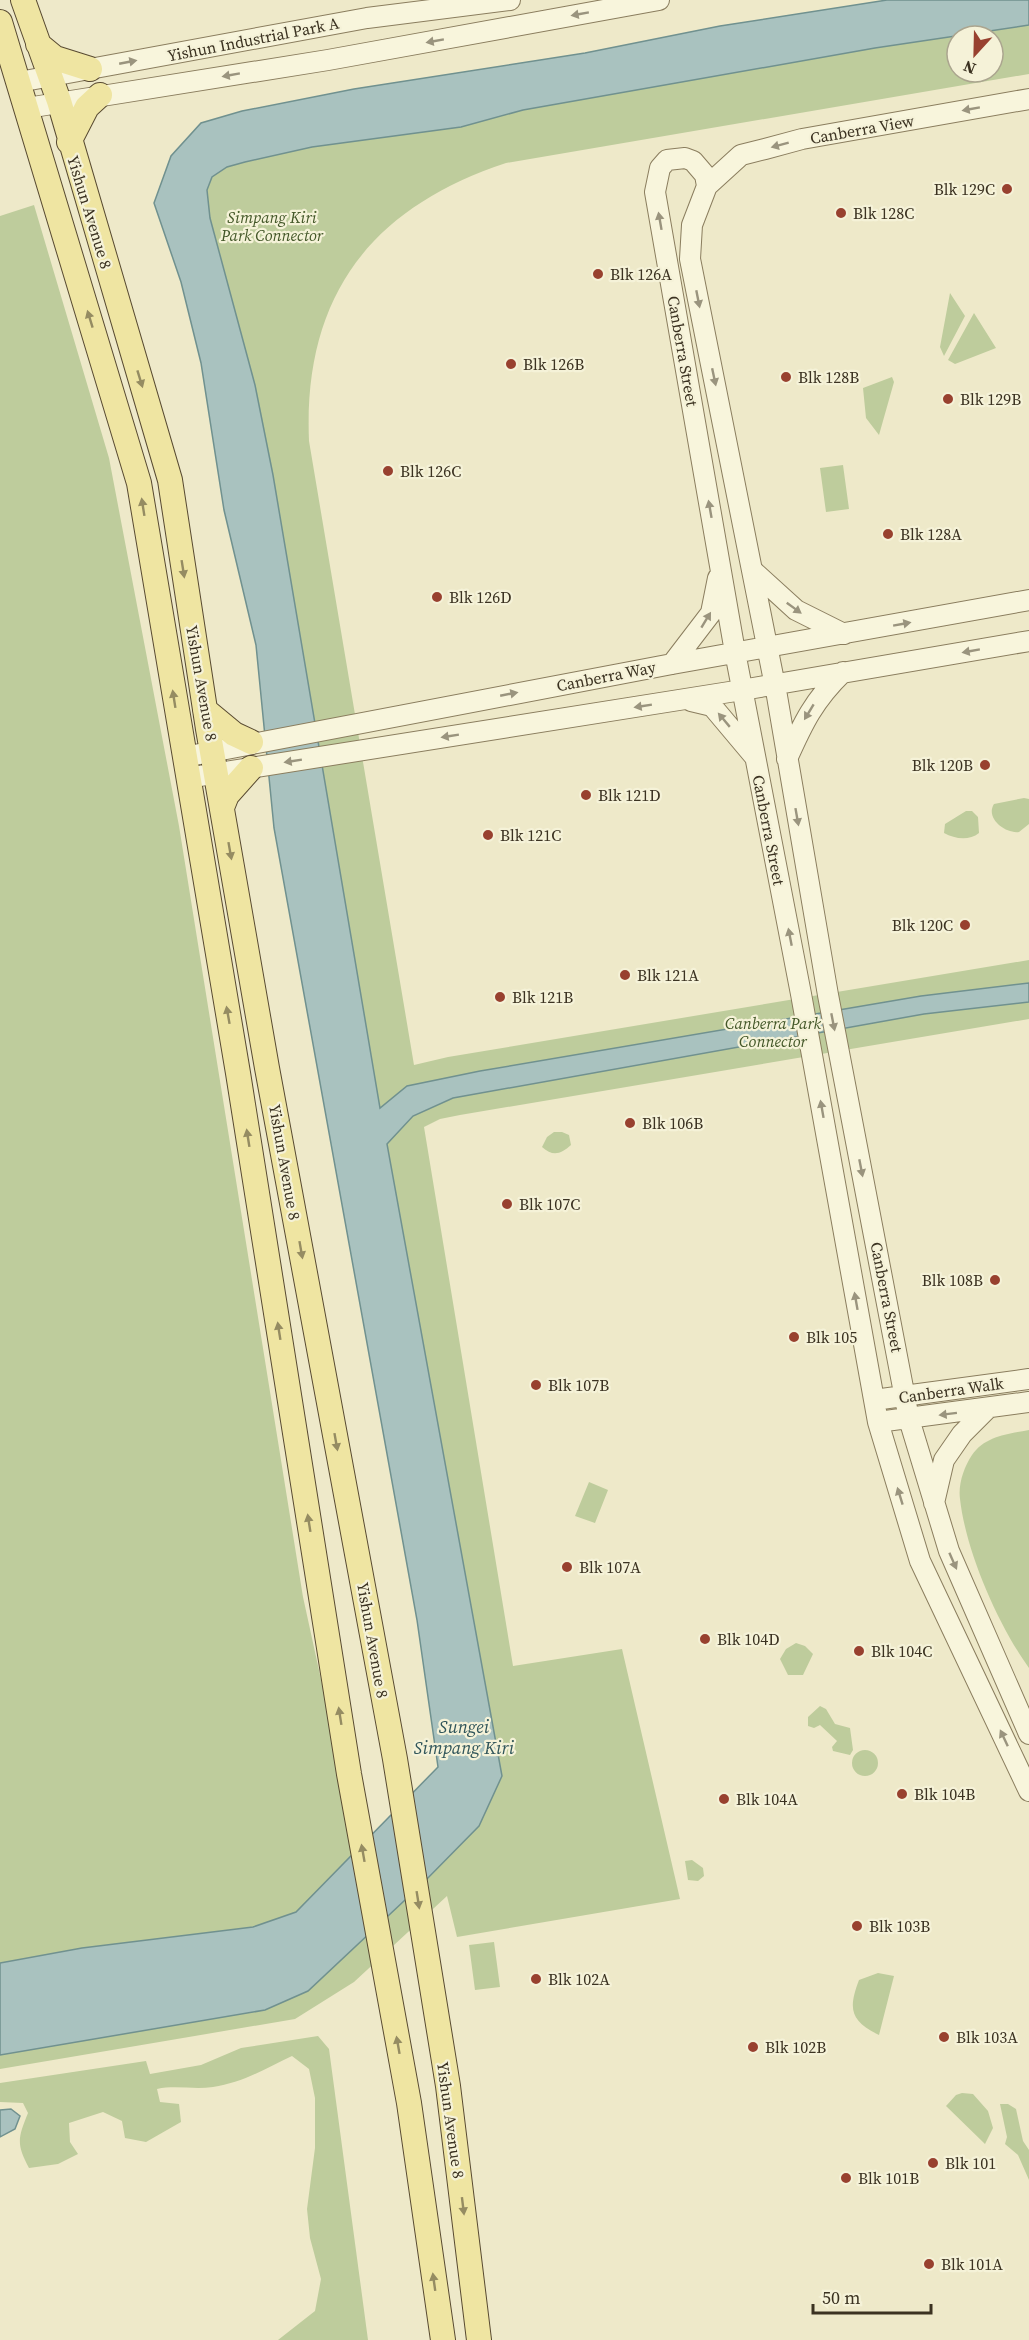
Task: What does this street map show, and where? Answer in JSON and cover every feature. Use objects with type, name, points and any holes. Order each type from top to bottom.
[{"type":"main road","name":"Yishun Avenue 8","points":[[23,0],[59,101],[69,142],[170,480],[205,710],[272,1092],[395,1759],[447,2086],[479,2340]]},
{"type":"main road","name":"Yishun Avenue 8","points":[[0,22],[139,483],[238,1073],[349,1774],[409,2103],[442,2340]]},
{"type":"main road","points":[[38,44],[55,58],[90,69]]},
{"type":"main road","points":[[69,142],[87,107],[100,95]]},
{"type":"main road","points":[[205,710],[234,734],[252,742]]},
{"type":"main road","points":[[223,805],[233,786],[253,767]]},
{"type":"street","name":"Yishun Industrial Park A","points":[[19,82],[367,18],[510,0]]},
{"type":"street","name":"Yishun Industrial Park A","points":[[27,108],[59,101],[328,60],[659,0]]},
{"type":"street","points":[[488,2],[492,30]]},
{"type":"street","name":"Canberra View","points":[[707,186],[741,155],[802,139],[1029,99]]},
{"type":"street","name":"Canberra Street","points":[[1029,1734],[949,1551],[909,1419],[828,995],[768,648],[690,259],[692,225],[707,186],[705,175],[693,161],[674,158],[660,168],[655,192],[735,652],[812,1050],[878,1422],[920,1561],[1029,1791]]},
{"type":"street","points":[[672,664],[711,613],[720,567]]},
{"type":"street","points":[[752,570],[796,610],[844,634]]},
{"type":"street","name":"Canberra Way","points":[[186,767],[215,761],[252,742],[1029,600]]},
{"type":"street","name":"Canberra Way","points":[[215,761],[253,767],[742,690],[1029,641]]},
{"type":"street","points":[[787,759],[820,694],[843,672]]},
{"type":"street","points":[[682,699],[712,706],[756,758]]},
{"type":"street","name":"Canberra Walk","points":[[874,1400],[1029,1379]]},
{"type":"street","name":"Canberra Walk","points":[[878,1422],[1029,1402]]},
{"type":"street","points":[[934,1506],[944,1460],[962,1434],[987,1409]]},
{"type":"green space","name":"Simpang Kiri Park Connector","points":[[1029,5],[1029,74],[1005,78],[1005,24],[945,24],[945,84],[970,84],[506,163],[458,182],[417,205],[382,233],[354,265],[333,302],[318,343],[310,390],[309,441],[414,1065],[448,1057],[1029,960],[1029,1019],[460,1115],[440,1119],[424,1127],[513,1666],[622,1649],[680,1899],[457,1937],[447,1896],[354,1982],[295,2019],[0,2069],[0,2020],[289,1975],[469,1745],[176,209],[213,143]]},
{"type":"green space","points":[[34,205],[109,458],[179,826],[303,1597],[334,1739],[354,1854],[296,1912],[253,1927],[82,1948],[0,1963],[0,216]]},
{"type":"green space","points":[[950,293],[965,316],[944,356],[940,347]]},
{"type":"green space","points":[[974,313],[996,348],[955,364],[948,360]]},
{"type":"green space","points":[[892,377],[894,382],[879,435],[866,418],[863,388]]},
{"type":"green space","points":[[843,465],[849,509],[826,512],[820,468]]},
{"type":"green space","points":[[1029,799],[1029,824],[1019,832],[1003,828],[994,820],[992,809],[994,804]]},
{"type":"green space","points":[[966,811],[972,811],[978,817],[979,833],[962,838],[944,833],[945,824]]},
{"type":"green space","points":[[554,1132],[569,1135],[571,1145],[564,1151],[553,1153],[542,1147],[547,1137]]},
{"type":"green space","points":[[1029,1430],[1029,1668],[1006,1631],[985,1587],[963,1520],[960,1493],[964,1470],[977,1449],[998,1437]]},
{"type":"green space","points":[[589,1482],[608,1490],[595,1523],[575,1516]]},
{"type":"green space","points":[[796,1643],[805,1646],[813,1654],[803,1675],[788,1675],[780,1659],[786,1649]]},
{"type":"green space","points":[[820,1706],[826,1709],[835,1724],[850,1728],[853,1750],[850,1755],[833,1751],[832,1747],[837,1741],[820,1725],[814,1728],[808,1726],[808,1717]]},
{"type":"green space","points":[[865,1750],[874,1754],[878,1763],[874,1772],[865,1776],[856,1772],[852,1763],[856,1754]]},
{"type":"green space","points":[[692,1860],[703,1868],[704,1876],[698,1881],[688,1880],[685,1861]]},
{"type":"green space","points":[[494,1942],[500,1987],[475,1990],[469,1945]]},
{"type":"green space","points":[[878,1973],[894,1976],[879,2035],[862,2025],[854,2013],[853,2006],[859,1980]]},
{"type":"green space","points":[[318,2036],[329,2049],[368,2340],[278,2340],[315,2311],[321,2279],[310,2238],[307,2209],[315,2148],[315,2098],[309,2069],[292,2056],[254,2075],[224,2085],[206,2088],[157,2089],[160,2102],[179,2104],[181,2122],[146,2142],[125,2138],[122,2121],[103,2112],[69,2123],[70,2142],[78,2154],[58,2164],[29,2168],[20,2147],[22,2129],[28,2113],[23,2103],[0,2102],[0,2083],[146,2061],[150,2074],[201,2065],[241,2048]]},
{"type":"green space","points":[[973,2094],[988,2111],[993,2128],[985,2144],[946,2106],[956,2095]]},
{"type":"green space","points":[[1000,2104],[1008,2104],[1016,2109],[1023,2141],[1029,2150],[1029,2180],[1018,2155],[1005,2144],[1007,2137]]},
{"type":"water","name":"Sungei Simpang Kiri","points":[[887,0],[1029,0],[1029,25],[1005,29],[1005,24],[945,24],[945,38],[523,110],[461,127],[312,147],[227,167],[212,177],[207,190],[210,218],[255,385],[273,475],[380,1108],[407,1086],[480,1071],[921,996],[1029,983],[1029,1002],[924,1014],[453,1098],[413,1116],[387,1144],[502,1776],[479,1826],[421,1885],[308,1991],[265,2010],[0,2055],[0,1963],[82,1948],[253,1927],[296,1912],[438,1767],[417,1620],[274,828],[256,645],[224,510],[201,363],[181,282],[154,203],[171,156],[201,123],[242,111],[354,89],[585,53],[720,26]]},
{"type":"water","points":[[11,2109],[20,2116],[15,2129],[0,2137],[0,2110]]},
{"type":"place","name":"Blk 129C","points":[[1007,189]]},
{"type":"place","name":"Blk 128C","points":[[841,213]]},
{"type":"place","name":"Blk 126A","points":[[598,274]]},
{"type":"place","name":"Blk 126B","points":[[511,364]]},
{"type":"place","name":"Blk 128B","points":[[786,377]]},
{"type":"place","name":"Blk 129B","points":[[948,399]]},
{"type":"place","name":"Blk 126C","points":[[388,471]]},
{"type":"place","name":"Blk 128A","points":[[888,534]]},
{"type":"place","name":"Blk 126D","points":[[437,597]]},
{"type":"place","name":"Blk 120B","points":[[985,765]]},
{"type":"place","name":"Blk 121D","points":[[586,795]]},
{"type":"place","name":"Blk 121C","points":[[488,835]]},
{"type":"place","name":"Blk 120C","points":[[965,925]]},
{"type":"place","name":"Blk 121A","points":[[625,975]]},
{"type":"place","name":"Blk 121B","points":[[500,997]]},
{"type":"place","name":"Blk 106B","points":[[630,1123]]},
{"type":"place","name":"Blk 107C","points":[[507,1204]]},
{"type":"place","name":"Blk 108B","points":[[995,1280]]},
{"type":"place","name":"Blk 105","points":[[794,1337]]},
{"type":"place","name":"Blk 107B","points":[[536,1385]]},
{"type":"place","name":"Blk 107A","points":[[567,1567]]},
{"type":"place","name":"Blk 104D","points":[[705,1639]]},
{"type":"place","name":"Blk 104C","points":[[859,1651]]},
{"type":"place","name":"Blk 104B","points":[[902,1794]]},
{"type":"place","name":"Blk 104A","points":[[724,1799]]},
{"type":"place","name":"Blk 103B","points":[[857,1926]]},
{"type":"place","name":"Blk 102A","points":[[536,1979]]},
{"type":"place","name":"Blk 103A","points":[[944,2037]]},
{"type":"place","name":"Blk 102B","points":[[753,2047]]},
{"type":"place","name":"Blk 101","points":[[933,2163]]},
{"type":"place","name":"Blk 101B","points":[[846,2178]]},
{"type":"place","name":"Blk 101A","points":[[929,2264]]},
{"type":"park label","name":"Canberra Park Connector","points":[[773,1032]]}]
